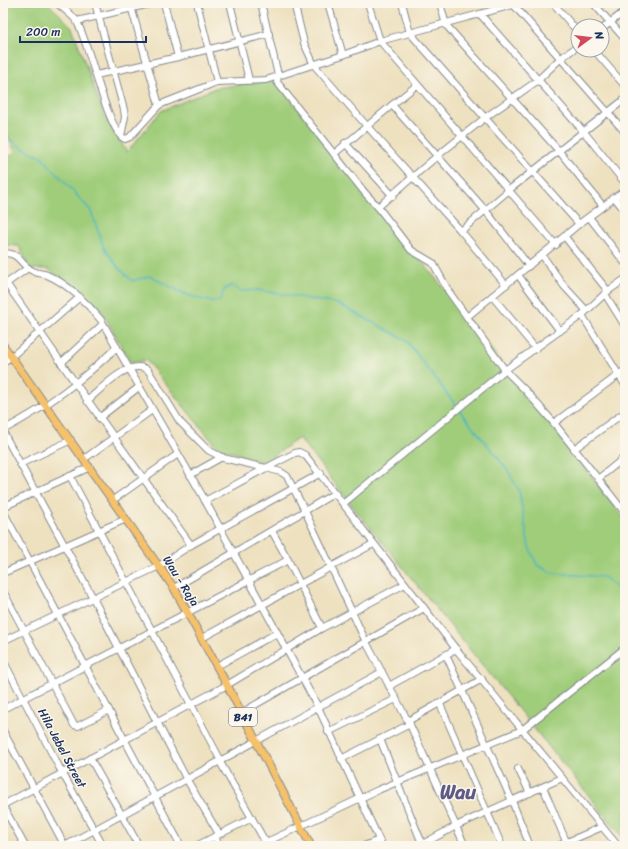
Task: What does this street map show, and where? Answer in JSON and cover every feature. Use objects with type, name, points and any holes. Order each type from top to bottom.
[{"type":"main road","name":"Wau - Raja","points":[[3,345],[174,588],[217,666],[311,846]]},
{"type":"street","points":[[57,3],[77,21],[109,113],[123,139],[130,137],[159,105],[217,82],[266,80],[278,75],[343,56],[380,41],[446,25],[512,4],[520,3]]},
{"type":"street","points":[[66,3],[69,14]]},
{"type":"street","points":[[95,3],[125,117],[121,136]]},
{"type":"street","points":[[77,21],[131,6],[154,3]]},
{"type":"street","points":[[164,3],[178,57]]},
{"type":"street","points":[[197,3],[210,49],[217,82]]},
{"type":"street","points":[[230,3],[249,80]]},
{"type":"street","points":[[261,3],[278,75],[277,82],[411,250],[433,262],[449,292],[505,370],[554,423],[625,513]]},
{"type":"street","points":[[294,3],[304,44],[314,65],[366,125],[414,176],[506,285]]},
{"type":"street","points":[[328,3],[343,56]]},
{"type":"street","points":[[368,3],[380,41],[461,137],[556,245]]},
{"type":"street","points":[[402,3],[410,33],[534,171],[579,224]]},
{"type":"street","points":[[440,3],[446,25],[559,151],[603,206]]},
{"type":"street","points":[[553,3],[570,23]]},
{"type":"street","points":[[593,3],[606,18]]},
{"type":"street","points":[[512,4],[625,132]]},
{"type":"street","points":[[131,6],[159,105]]},
{"type":"street","points":[[625,11],[610,23],[625,39]]},
{"type":"street","points":[[480,14],[537,81],[584,132],[625,183]]},
{"type":"street","points":[[96,75],[178,57],[269,34]]},
{"type":"street","points":[[378,207],[393,196],[436,156],[486,117],[537,81],[561,58],[570,52]]},
{"type":"street","points":[[601,58],[625,86]]},
{"type":"street","points":[[334,154],[366,125],[417,85]]},
{"type":"street","points":[[461,231],[509,190],[625,100]]},
{"type":"street","points":[[392,105],[486,211],[529,266]]},
{"type":"street","points":[[345,143],[393,196]]},
{"type":"street","points":[[467,317],[556,245],[579,224],[625,190]]},
{"type":"street","points":[[614,197],[625,211]]},
{"type":"street","points":[[589,217],[625,263]]},
{"type":"street","points":[[565,237],[607,292],[625,326]]},
{"type":"street","points":[[3,253],[14,254],[33,272],[46,274],[80,297],[92,308],[103,324],[221,529],[318,707],[328,732],[382,846]]},
{"type":"street","points":[[542,255],[584,312],[618,375],[625,385]]},
{"type":"street","points":[[28,268],[5,284],[113,438],[144,478],[191,545]]},
{"type":"street","points":[[518,275],[560,331]]},
{"type":"street","points":[[344,504],[386,467],[460,409],[505,370],[560,331],[625,279]]},
{"type":"street","points":[[492,296],[536,349]]},
{"type":"street","points":[[3,362],[11,357],[80,297]]},
{"type":"street","points":[[61,363],[103,324]]},
{"type":"street","points":[[116,348],[76,384],[46,406],[3,431],[158,722],[217,835],[220,846]]},
{"type":"street","points":[[87,401],[128,368],[138,366],[148,370],[180,422],[208,450],[222,457],[280,472],[287,476],[305,511],[366,642],[409,723],[465,846]]},
{"type":"street","points":[[554,423],[625,370]]},
{"type":"street","points":[[99,418],[139,387]]},
{"type":"street","points":[[84,459],[152,410]]},
{"type":"street","points":[[574,449],[625,412]]},
{"type":"street","points":[[20,464],[71,440]]},
{"type":"street","points":[[205,501],[280,459],[299,452],[309,459],[373,544],[456,649],[618,846]]},
{"type":"street","points":[[113,500],[178,454]]},
{"type":"street","points":[[190,475],[222,457]]},
{"type":"street","points":[[598,479],[625,458]]},
{"type":"street","points":[[3,507],[90,467]]},
{"type":"street","points":[[3,641],[159,566],[191,545],[321,473]]},
{"type":"street","points":[[70,476],[191,704],[220,762],[252,818],[270,843]]},
{"type":"street","points":[[174,588],[272,532],[335,493]]},
{"type":"street","points":[[3,511],[154,798],[181,846]]},
{"type":"street","points":[[3,573],[126,519]]},
{"type":"street","points":[[272,532],[288,560],[322,628]]},
{"type":"street","points":[[202,638],[332,568],[373,544]]},
{"type":"street","points":[[3,709],[288,560]]},
{"type":"street","points":[[25,846],[3,805],[227,685],[322,628],[405,584]]},
{"type":"street","points":[[3,591],[76,726],[108,710]]},
{"type":"street","points":[[241,713],[424,608]]},
{"type":"street","points":[[217,666],[277,632]]},
{"type":"street","points":[[258,846],[270,843],[360,799],[429,768],[522,730],[625,648]]},
{"type":"street","points":[[389,686],[456,649]]},
{"type":"street","points":[[446,655],[512,801],[530,846]]},
{"type":"street","name":"Hila Jebel Street","points":[[3,660],[62,773],[104,846]]},
{"type":"street","points":[[3,731],[65,846],[382,672]]},
{"type":"street","points":[[341,760],[409,723],[482,679]]},
{"type":"street","points":[[328,732],[396,700]]},
{"type":"street","points":[[440,704],[502,846]]},
{"type":"street","points":[[380,739],[398,782],[421,845],[487,811],[562,778]]},
{"type":"street","points":[[90,758],[139,846]]},
{"type":"street","points":[[518,769],[530,793]]},
{"type":"street","points":[[543,787],[567,844]]},
{"type":"street","points":[[196,846],[252,818]]},
{"type":"street","points":[[558,846],[567,844],[602,827]]},
{"type":"street","points":[[364,846],[379,840]]},
{"type":"green space","points":[[3,3],[48,3],[72,27],[104,115],[127,152],[161,111],[215,88],[275,80],[445,290],[625,520],[625,840],[299,438],[263,463],[216,446],[146,360],[131,363],[100,308],[48,269],[30,269],[19,246],[3,245],[3,161],[15,152],[3,125]]},
{"type":"waterway","points":[[3,134],[22,148],[42,157],[91,211],[104,248],[118,267],[132,281],[150,276],[193,297],[211,301],[220,301],[224,290],[232,285],[240,291],[259,290],[338,304],[406,340],[457,407]]},
{"type":"waterway","points":[[459,410],[507,469],[519,491],[529,547],[537,565],[552,573],[604,577],[625,594]]},
{"type":"district","name":"Wau","points":[[458,792]]}]
